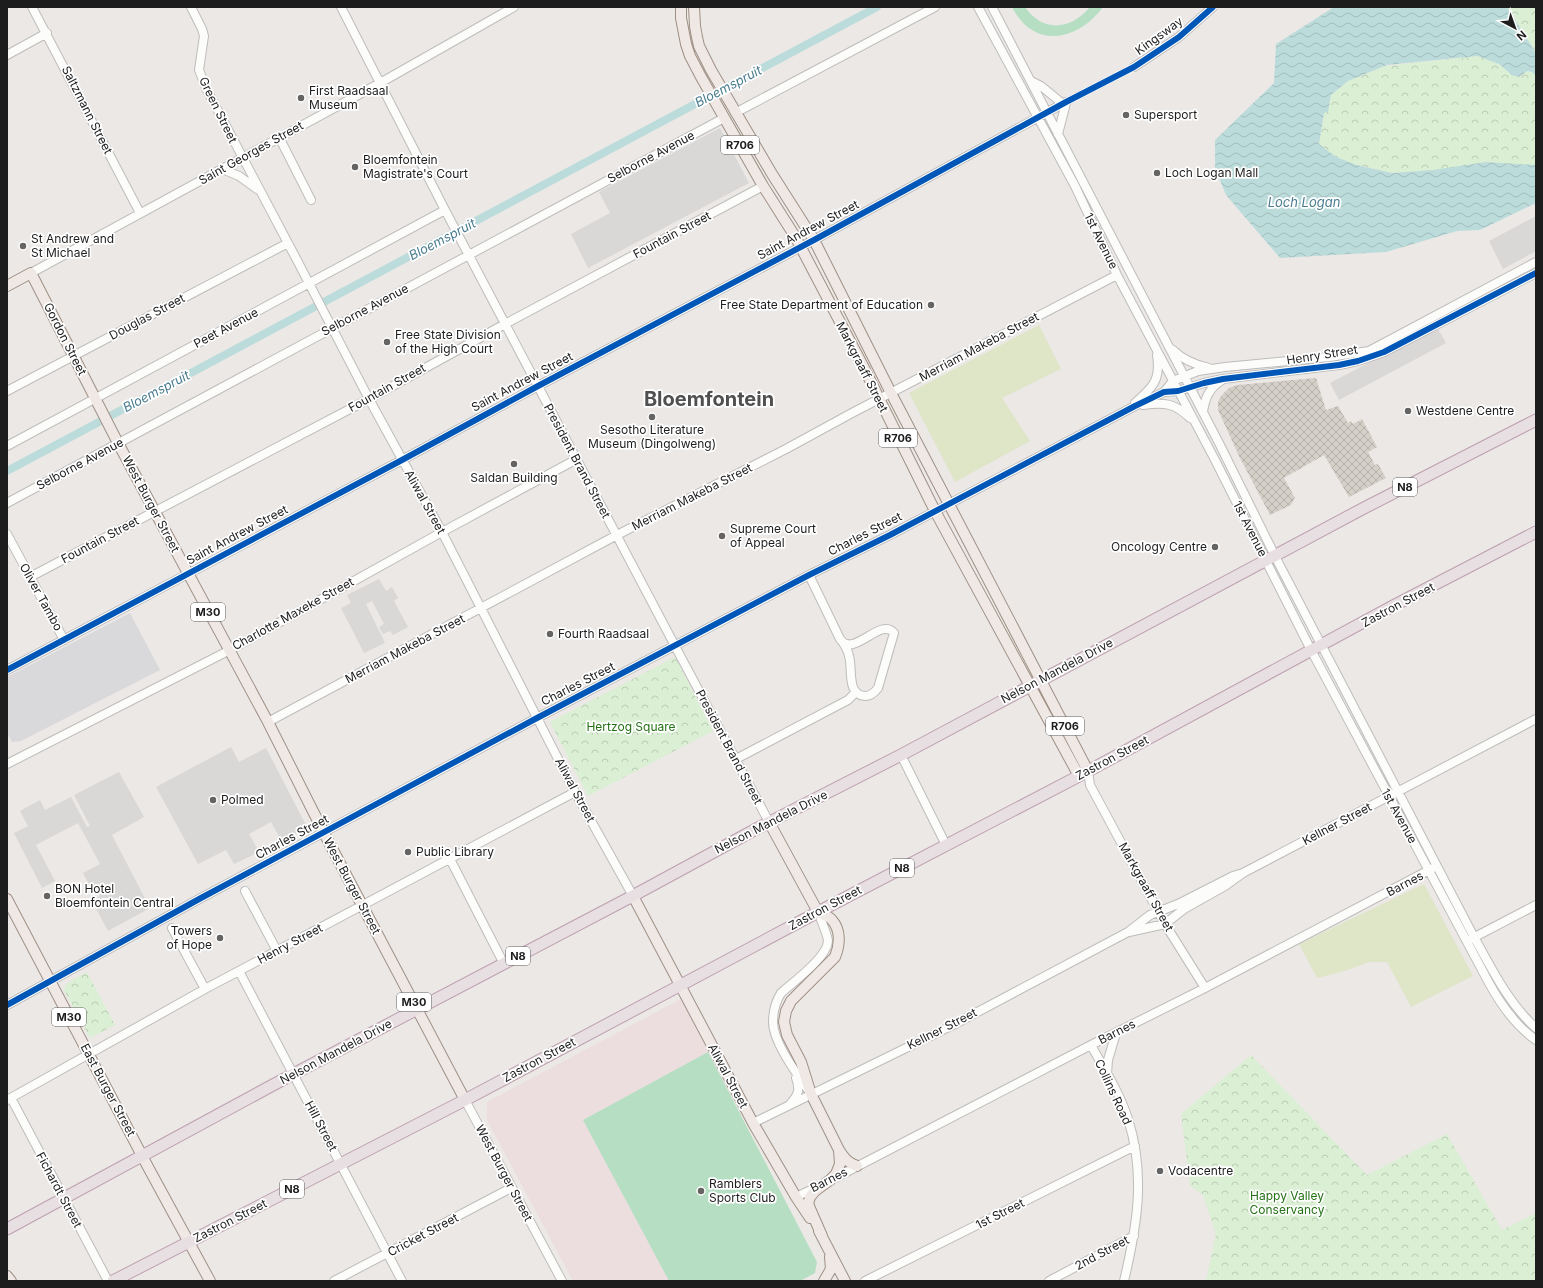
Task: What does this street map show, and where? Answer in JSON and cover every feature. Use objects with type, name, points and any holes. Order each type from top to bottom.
[{"type":"highway","name":"Nelson Mandela Drive","points":[[7,1229],[293,1074],[633,896],[769,822],[901,755],[1270,558],[1536,420]]},
{"type":"highway","name":"Zastron Street","points":[[113,1281],[466,1100],[818,912],[1084,774],[1311,650],[1536,532]]},
{"type":"main road","name":"Markgraaff Street","points":[[681,7],[681,18],[686,44],[690,56],[701,77],[763,186],[801,247],[935,511],[1030,686],[1084,774]]},
{"type":"main road","name":"Markgraaff Street","points":[[694,7],[697,37],[711,70],[727,100],[814,240],[891,393],[1042,680],[1084,774]]},
{"type":"main road","points":[[763,186],[772,174]]},
{"type":"main road","name":"Saint Georges Street","points":[[7,286],[31,273]]},
{"type":"main road","name":"Gordon Street","points":[[31,273],[98,402]]},
{"type":"main road","name":"West Burger Street","points":[[98,402],[154,512],[188,573],[228,651],[268,722],[324,833],[466,1100]]},
{"type":"main road","name":"President Brand Street","points":[[769,822],[818,912]]},
{"type":"main road","name":"Aliwal Street","points":[[633,896],[753,1123],[796,1197],[822,1236],[845,1281]]},
{"type":"main road","name":"East Burger Street","points":[[7,899],[49,981],[210,1281]]},
{"type":"main road","points":[[818,912],[832,920],[839,935],[838,949],[835,957],[828,965],[790,1002],[786,1011],[784,1022],[787,1035],[801,1062],[811,1094],[839,1150],[845,1159],[851,1164],[857,1166]]},
{"type":"main road","points":[[822,1236],[808,1204],[810,1197],[815,1191],[836,1174],[840,1164],[839,1150]]},
{"type":"main road","points":[[824,1281],[831,1269],[830,1252]]},
{"type":"main road","points":[[7,1276],[11,1281]]},
{"type":"street","name":"Saltzmann Street","points":[[32,7],[47,33],[140,213]]},
{"type":"street","name":"Green Street","points":[[191,7],[202,28],[204,36],[199,65],[201,77],[242,158],[314,293]]},
{"type":"street","name":"President Brand Street","points":[[341,7],[445,210],[769,822]]},
{"type":"street","name":"Saint Georges Street","points":[[31,273],[380,83],[514,7]]},
{"type":"street","points":[[735,113],[935,7]]},
{"type":"street","name":"1st Avenue","points":[[978,7],[1074,186],[1117,275],[1195,423],[1270,558],[1322,645],[1474,937],[1502,986],[1522,1013],[1536,1028]]},
{"type":"street","name":"1st Avenue","points":[[992,7],[1203,412],[1311,650],[1388,797],[1496,995],[1513,1020],[1536,1040]]},
{"type":"street","name":"Kingsway","points":[[1134,66],[1178,37],[1214,7]]},
{"type":"street","points":[[7,55],[47,33]]},
{"type":"street","points":[[1030,80],[1065,103]]},
{"type":"street","points":[[1047,112],[1065,103]]},
{"type":"street","points":[[1058,134],[1065,103]]},
{"type":"street","name":"Saint Andrew Street","points":[[7,670],[801,247],[1047,112]]},
{"type":"street","name":"Selborne Avenue","points":[[7,503],[116,439],[467,251],[724,118]]},
{"type":"street","points":[[279,137],[311,200]]},
{"type":"street","points":[[222,169],[239,176],[261,192]]},
{"type":"street","name":"Fountain Street","points":[[30,577],[369,399],[505,324],[763,186]]},
{"type":"street","name":"Peet Avenue","points":[[7,446],[98,402],[445,210]]},
{"type":"street","name":"Douglas Street","points":[[7,391],[288,243]]},
{"type":"street","name":"Henry Street","points":[[1173,380],[1212,369],[1329,357],[1368,351],[1536,262]]},
{"type":"street","name":"Henry Street","points":[[1164,392],[1178,391],[1223,379],[1339,365],[1369,358],[1536,273]]},
{"type":"street","name":"Merriam Makeba Street","points":[[268,722],[617,535],[786,449],[1117,275]]},
{"type":"street","name":"Aliwal Street","points":[[314,293],[369,399],[442,532],[575,792],[633,896]]},
{"type":"street","points":[[1168,345],[1182,358],[1197,365],[1212,369]]},
{"type":"street","points":[[1127,410],[1146,393],[1156,381],[1158,373],[1156,349]]},
{"type":"street","points":[[1203,412],[1210,390],[1223,379]]},
{"type":"street","points":[[1164,392],[1173,380]]},
{"type":"street","name":"Charles Street","points":[[7,1005],[195,901],[537,718],[809,575],[890,535],[1164,392]]},
{"type":"street","points":[[1135,406],[1161,403],[1168,404],[1180,409],[1195,423]]},
{"type":"street","name":"Charlotte Maxeke Street","points":[[7,764],[228,651],[576,459]]},
{"type":"street","name":"Oliver Tambo","points":[[7,534],[64,640]]},
{"type":"street","points":[[809,575],[842,641],[850,656],[851,682],[854,690],[860,695],[867,696],[875,692],[878,688],[894,633],[889,629],[882,629],[857,642],[848,644],[842,641]]},
{"type":"street","points":[[736,759],[848,700],[856,692]]},
{"type":"street","name":"Kellner Street","points":[[1128,932],[1165,924],[1184,909],[1225,886],[1243,873],[1536,719]]},
{"type":"street","points":[[901,755],[946,845]]},
{"type":"street","name":"Markgraaff Street","points":[[1084,774],[1165,924],[1205,988]]},
{"type":"street","name":"Henry Street","points":[[9,1099],[205,989],[575,792]]},
{"type":"street","points":[[450,859],[504,964]]},
{"type":"street","name":"Barnes","points":[[796,1197],[1205,988],[1438,866]]},
{"type":"street","name":"Kellner Street","points":[[753,1123],[954,1024],[1128,932],[1150,915],[1178,904],[1233,876],[1243,873]]},
{"type":"street","points":[[245,890],[277,951]]},
{"type":"street","points":[[1466,942],[1536,906]]},
{"type":"street","points":[[811,1094],[793,1069],[779,1043],[773,1023],[777,999],[781,993],[814,963],[827,948],[828,939],[818,912]]},
{"type":"street","points":[[172,928],[205,989]]},
{"type":"street","name":"Hill Street","points":[[239,971],[402,1281]]},
{"type":"street","points":[[1513,1020],[1522,1013]]},
{"type":"street","points":[[1107,1075],[1108,1060],[1116,1033]]},
{"type":"street","name":"Collins Road","points":[[1091,1045],[1128,1118],[1135,1146],[1138,1171],[1138,1205],[1134,1236],[1124,1281]]},
{"type":"street","points":[[789,1105],[799,1092],[798,1083],[793,1069]]},
{"type":"street","name":"Fichardt Street","points":[[9,1099],[108,1281]]},
{"type":"street","name":"West Burger Street","points":[[466,1100],[511,1188],[562,1281]]},
{"type":"street","name":"1st Street","points":[[865,1281],[1135,1146]]},
{"type":"street","name":"Cricket Street","points":[[334,1281],[511,1188]]},
{"type":"street","name":"2nd Street","points":[[1049,1281],[1134,1236]]},
{"type":"shaded area","points":[[720,128],[749,183],[588,268],[571,234],[610,213],[599,192]]},
{"type":"shaded area","points":[[1536,216],[1536,251],[1503,269],[1489,241]]},
{"type":"shaded area","points":[[1437,327],[1446,343],[1339,400],[1330,383]]},
{"type":"shaded area","points":[[1316,378],[1326,410],[1338,406],[1348,423],[1351,421],[1353,424],[1362,419],[1377,447],[1368,452],[1375,465],[1378,464],[1386,478],[1349,497],[1324,455],[1284,478],[1295,498],[1291,505],[1270,515],[1239,456],[1218,410],[1218,402],[1221,396],[1229,388],[1237,385]]},
{"type":"shaded area","points":[[379,579],[386,591],[392,587],[398,598],[394,601],[408,627],[393,635],[390,631],[383,634],[379,627],[384,624],[372,601],[366,604],[385,643],[364,653],[341,608],[351,603],[347,595]]},
{"type":"shaded area","points":[[130,613],[160,670],[21,741],[12,742],[7,733],[7,677]]},
{"type":"shaded area","points":[[231,747],[239,762],[266,748],[307,827],[281,840],[271,822],[249,834],[259,852],[234,864],[226,850],[198,864],[156,787]]},
{"type":"shaded area","points":[[119,772],[144,817],[112,835],[150,908],[108,931],[92,901],[100,896],[94,884],[90,886],[83,873],[100,864],[78,823],[36,845],[55,881],[42,888],[14,833],[28,826],[20,811],[40,800],[45,810],[71,797],[87,827],[90,826],[74,795]]},
{"type":"shaded area","points":[[681,999],[708,1052],[583,1120],[669,1281],[573,1281],[487,1120],[487,1102]]},
{"type":"green space","points":[[1012,7],[1025,7],[1040,21],[1057,25],[1066,24],[1074,20],[1090,7],[1103,7],[1093,19],[1081,27],[1069,33],[1056,36],[1044,35],[1032,30],[1021,21]]},
{"type":"green space","points":[[1507,7],[1536,7],[1536,53]]},
{"type":"green space","points":[[1477,56],[1499,64],[1512,75],[1519,77],[1527,71],[1532,72],[1536,76],[1536,165],[1392,173],[1357,165],[1336,157],[1319,144],[1324,113],[1328,112],[1331,95],[1348,81],[1386,66]]},
{"type":"green space","points":[[1039,325],[1061,369],[1002,398],[1030,441],[955,482],[909,393]]},
{"type":"green space","name":"Hertzog Square","points":[[675,657],[713,731],[588,796],[550,722]]},
{"type":"green space","points":[[1424,884],[1473,976],[1411,1007],[1387,962],[1369,962],[1345,971],[1317,978],[1299,944]]},
{"type":"green space","points":[[87,972],[115,1025],[90,1038],[64,990],[66,984]]},
{"type":"green space","name":"Ramblers Sports Club","points":[[708,1052],[817,1262],[815,1273],[800,1281],[669,1281],[583,1120]]},
{"type":"green space","name":"Happy Valley Conservancy","points":[[1251,1055],[1367,1175],[1447,1134],[1502,1230],[1536,1213],[1536,1281],[1206,1281],[1216,1234],[1203,1195],[1190,1185],[1181,1114]]},
{"type":"water","name":"Loch Logan","points":[[1334,7],[1507,7],[1536,53],[1536,76],[1532,72],[1527,71],[1519,77],[1512,75],[1499,64],[1477,56],[1387,65],[1348,81],[1331,95],[1328,112],[1324,113],[1319,144],[1336,157],[1357,165],[1392,173],[1433,170],[1486,162],[1536,165],[1536,203],[1480,230],[1457,231],[1386,252],[1280,258],[1226,195],[1215,168],[1215,140],[1274,83],[1276,44]]},
{"type":"waterway","name":"Bloemspruit","points":[[7,471],[877,7]]},
{"type":"tunnel","points":[[1066,102],[1134,67]]},
{"type":"cycle path","points":[[7,670],[814,240],[1066,102],[1134,67],[1179,37],[1213,7]]},
{"type":"cycle path","points":[[7,1005],[201,898],[537,718],[809,575],[890,535],[1164,392],[1178,391],[1223,379],[1339,365],[1358,361],[1384,352],[1536,273]]},
{"type":"place","name":"First Raadsaal Museum","points":[[301,98]]},
{"type":"place","name":"Supersport","points":[[1126,115]]},
{"type":"place","name":"Bloemfontein Magistrate's Court","points":[[355,167]]},
{"type":"place","name":"Loch Logan Mall","points":[[1157,173]]},
{"type":"place","name":"St Andrew and St Michael","points":[[23,246]]},
{"type":"place","name":"Free State Department of Education","points":[[931,305]]},
{"type":"place","name":"Free State Division of the High Court","points":[[387,342]]},
{"type":"place","name":"Westdene Centre","points":[[1408,411]]},
{"type":"place","name":"Sesotho Literature Museum (Dingolweng)","points":[[652,417]]},
{"type":"place","name":"Saldan Building","points":[[514,464]]},
{"type":"place","name":"Supreme Court of Appeal","points":[[722,536]]},
{"type":"place","name":"Oncology Centre","points":[[1215,547]]},
{"type":"place","name":"Fourth Raadsaal","points":[[550,634]]},
{"type":"place","name":"Polmed","points":[[213,800]]},
{"type":"place","name":"Public Library","points":[[408,852]]},
{"type":"place","name":"BON Hotel Bloemfontein Central","points":[[47,896]]},
{"type":"place","name":"Towers of Hope","points":[[220,938]]},
{"type":"place","name":"Vodacentre","points":[[1160,1171]]},
{"type":"place","name":"Ramblers Sports Club","points":[[701,1191]]},
{"type":"district","name":"Bloemfontein","points":[[709,399]]}]
